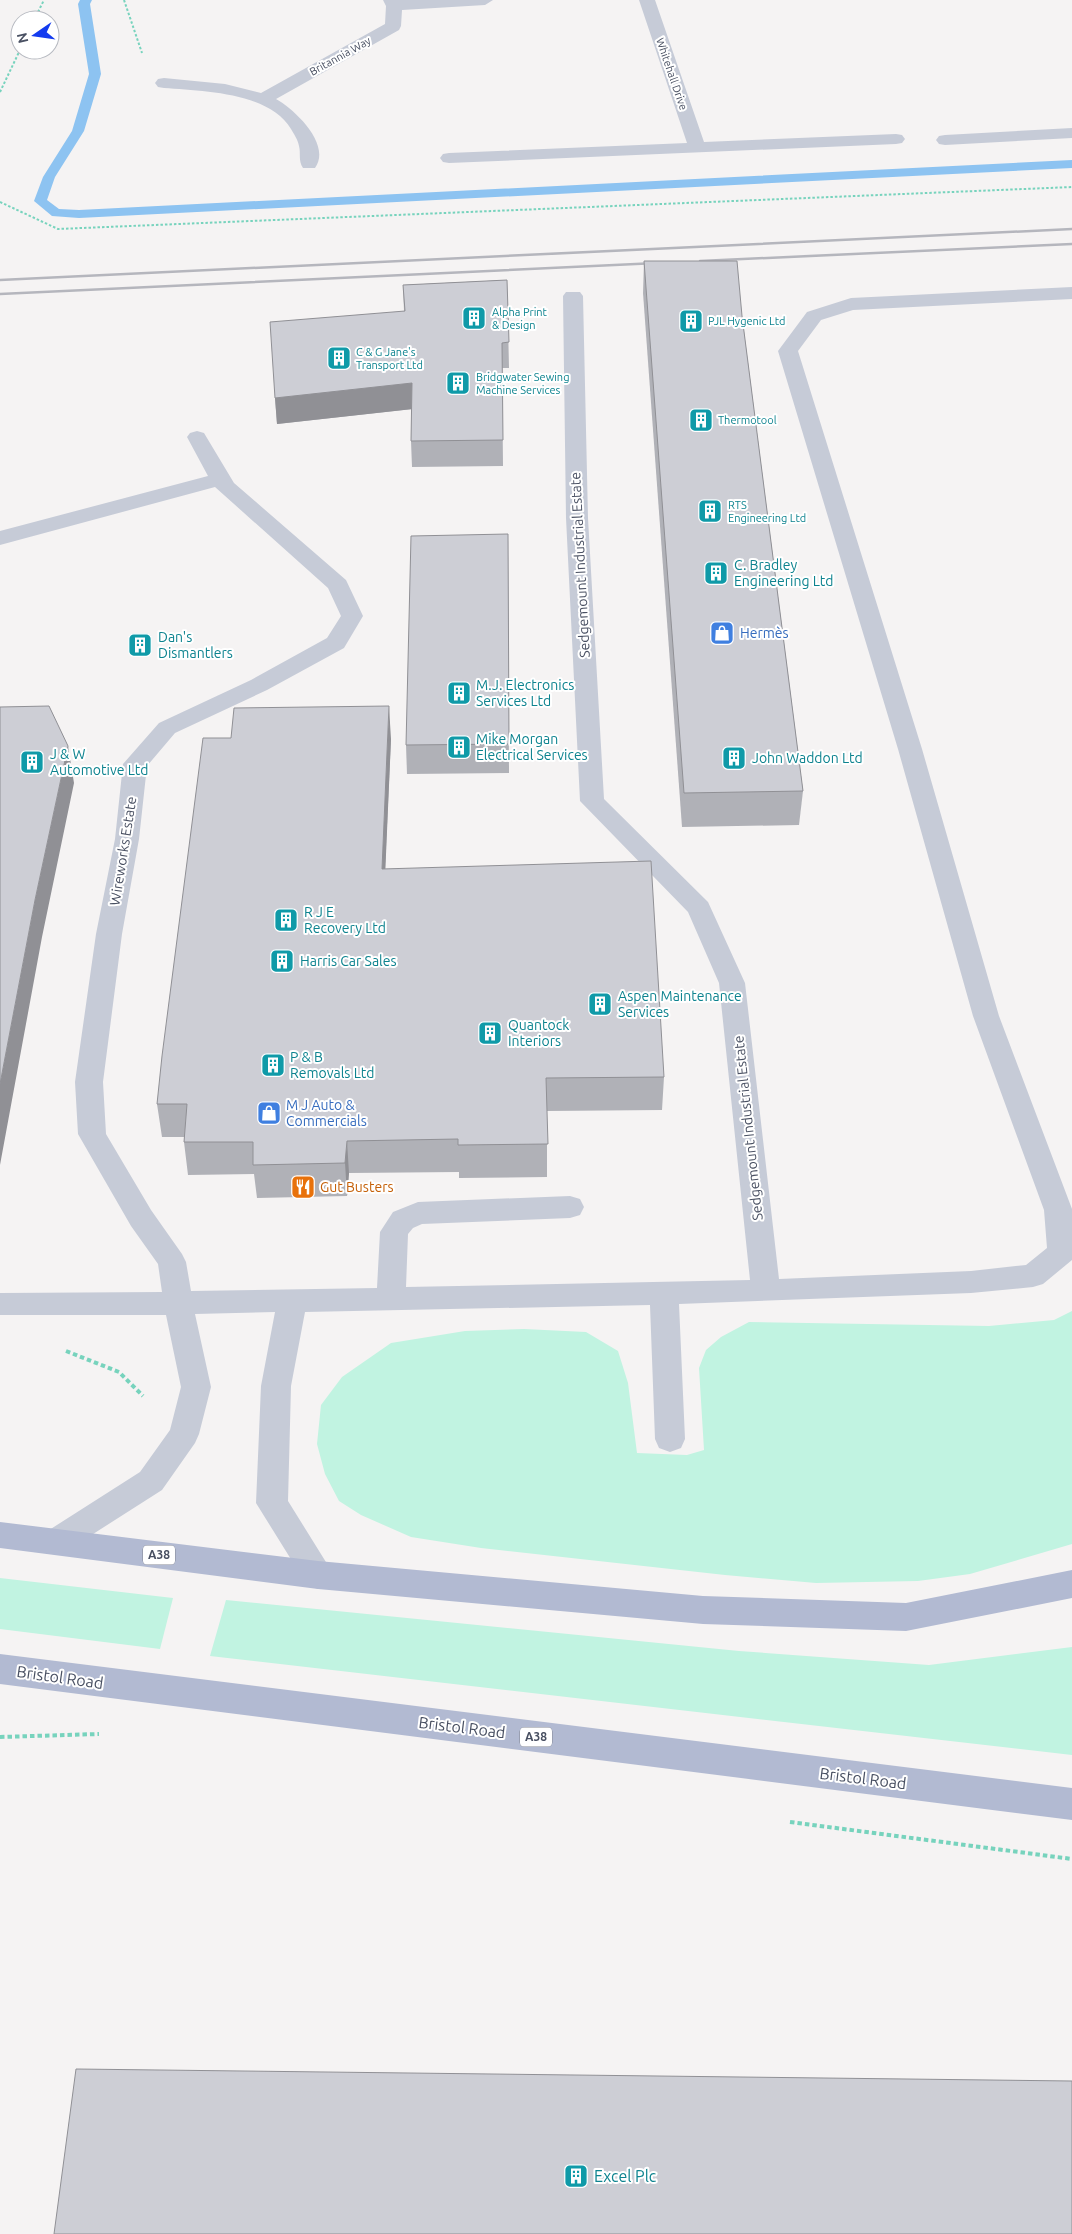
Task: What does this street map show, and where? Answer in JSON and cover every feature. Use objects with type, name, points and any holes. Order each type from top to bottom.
[{"type":"main road","name":"A38","points":[[0,1535],[318,1575],[703,1610],[906,1617],[1072,1584]]},
{"type":"main road","name":"Bristol Road","points":[[0,1669],[1072,1804]]},
{"type":"street","points":[[393,3],[485,0]]},
{"type":"street","name":"Whitehall Drive","points":[[647,0],[697,147]]},
{"type":"street","name":"Britannia Way","points":[[263,99],[393,26],[393,3]]},
{"type":"street","points":[[164,83],[199,85],[263,99],[286,112],[302,129],[308,143],[310,164]]},
{"type":"street","points":[[945,140],[1072,133]]},
{"type":"street","points":[[449,158],[896,139]]},
{"type":"street","points":[[0,1304],[178,1303],[766,1291],[971,1282],[1033,1276],[1062,1252],[1058,1210],[986,1016],[910,749],[788,351],[814,316],[851,304],[1072,293]]},
{"type":"street","name":"Sedgemount Industrial Estate","points":[[573,296],[577,518],[592,801],[700,908],[732,982],[766,1291]]},
{"type":"street","name":"Wireworks Estate","points":[[178,1303],[172,1262],[141,1218],[92,1134],[88,1082],[109,934],[127,839],[135,764],[166,728],[259,685],[336,643],[352,616],[338,585],[225,487],[197,437]]},
{"type":"street","points":[[0,538],[222,479]]},
{"type":"street","points":[[391,1298],[394,1232],[403,1220],[418,1213],[570,1207]]},
{"type":"street","points":[[664,1292],[670,1439]]},
{"type":"street","points":[[292,1300],[276,1386],[272,1503],[318,1575]]},
{"type":"street","points":[[57,1541],[151,1480],[184,1434],[196,1387],[178,1303]]},
{"type":"path","points":[[124,0],[126,12],[140,38],[146,83],[164,83]]},
{"type":"path","points":[[0,92],[15,60]]},
{"type":"path","points":[[0,202],[58,229],[1072,186]]},
{"type":"path","points":[[57,1348],[120,1372],[147,1399]]},
{"type":"green space","points":[[1072,1311],[1072,1544],[970,1574],[918,1581],[816,1583],[481,1548],[411,1537],[361,1515],[339,1501],[325,1474],[317,1444],[321,1405],[342,1377],[391,1343],[465,1331],[524,1329],[586,1332],[618,1351],[628,1383],[637,1453],[687,1455],[704,1450],[699,1368],[706,1350],[721,1337],[749,1322],[989,1326],[1054,1320]]},
{"type":"green space","points":[[0,1578],[173,1598],[160,1649],[0,1629]]},
{"type":"green space","points":[[226,1600],[739,1651],[929,1665],[1072,1647],[1072,1755],[210,1656]]},
{"type":"building","points":[[644,261],[737,261],[742,316],[803,791],[684,793]]},
{"type":"building","points":[[507,280],[509,342],[502,343],[503,440],[411,441],[412,383],[275,398],[270,322],[405,311],[403,285]]},
{"type":"building","points":[[508,534],[509,744],[406,745],[411,536]]},
{"type":"building","points":[[49,706],[68,746],[35,900],[0,1084],[0,707]]},
{"type":"building","points":[[389,706],[382,869],[651,861],[664,1077],[546,1078],[548,1144],[458,1145],[458,1139],[347,1141],[345,1163],[253,1165],[253,1142],[184,1142],[187,1104],[157,1104],[203,738],[231,738],[234,708]]},
{"type":"building","name":"Excel Plc","points":[[76,2069],[1072,2081],[1072,2234],[54,2234]]},
{"type":"waterway","points":[[86,0],[84,4],[95,74],[78,131],[49,177],[40,201],[56,213],[79,214],[1072,164]]},
{"type":"railway","points":[[0,280],[1072,229]]},
{"type":"railway","points":[[700,261],[1072,244]]},
{"type":"railway","points":[[0,294],[657,263]]},
{"type":"place","name":"Alpha Print & Design","points":[[474,318]]},
{"type":"place","name":"PJL Hygenic Ltd","points":[[691,321]]},
{"type":"place","name":"C & G Jane's Transport Ltd","points":[[339,358]]},
{"type":"place","name":"Bridgwater Sewing Machine Services","points":[[458,383]]},
{"type":"place","name":"Thermotool","points":[[701,420]]},
{"type":"place","name":"RTS Engineering Ltd","points":[[710,511]]},
{"type":"place","name":"C. Bradley Engineering Ltd","points":[[716,573]]},
{"type":"place","name":"Hermès","points":[[722,633]]},
{"type":"place","name":"Dan's Dismantlers","points":[[140,645]]},
{"type":"place","name":"M.J. Electronics Services Ltd","points":[[459,693]]},
{"type":"place","name":"Mike Morgan Electrical Services","points":[[459,747]]},
{"type":"place","name":"John Waddon Ltd","points":[[734,758]]},
{"type":"place","name":"J & W Automotive Ltd","points":[[32,762]]},
{"type":"place","name":"R J E Recovery Ltd","points":[[286,920]]},
{"type":"place","name":"Harris Car Sales","points":[[282,961]]},
{"type":"place","name":"Aspen Maintenance Services","points":[[600,1004]]},
{"type":"place","name":"Quantock Interiors","points":[[490,1033]]},
{"type":"place","name":"P & B Removals Ltd","points":[[273,1065]]},
{"type":"place","name":"M J Auto & Commercials","points":[[269,1113]]},
{"type":"place","name":"Gut Busters","points":[[303,1187]]},
{"type":"place","name":"Excel Plc","points":[[576,2176]]}]
